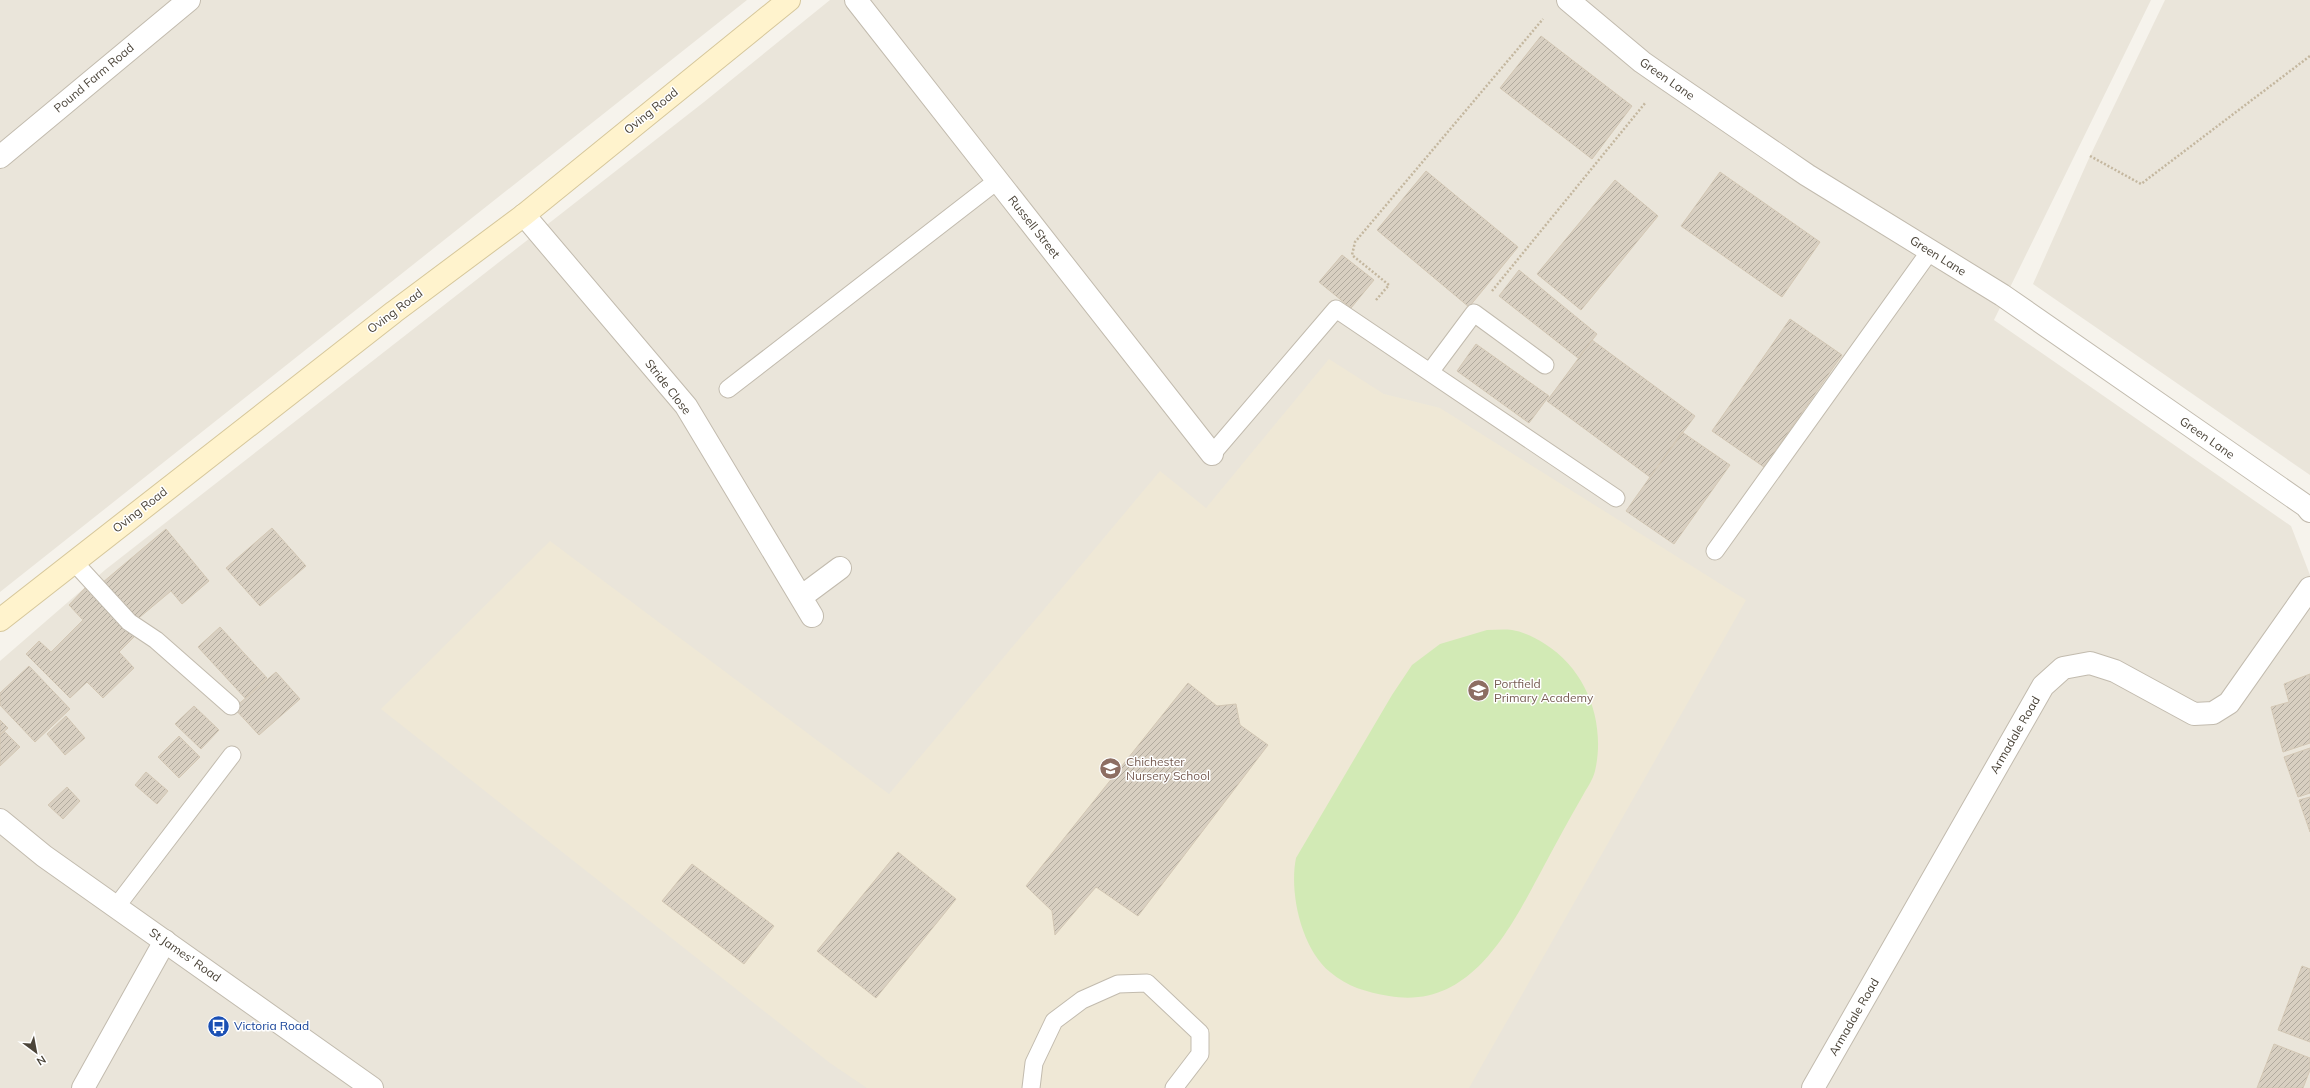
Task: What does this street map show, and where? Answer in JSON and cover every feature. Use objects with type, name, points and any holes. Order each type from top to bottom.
[{"type":"main road","name":"Oving Road","points":[[0,620],[394,312],[524,215],[789,0]]},
{"type":"street","name":"Pound Farm Road","points":[[0,157],[189,0]]},
{"type":"street","name":"Russell Street","points":[[856,0],[1212,454]]},
{"type":"street","name":"Green Lane","points":[[1568,0],[1642,62],[1665,78],[1807,175],[2002,295],[2300,501],[2310,511]]},
{"type":"street","name":"Stride Close","points":[[524,215],[686,406],[812,616]]},
{"type":"street","points":[[801,597],[840,568]]},
{"type":"street","name":"Armadale Road","points":[[1813,1088],[2043,686],[2063,668],[2090,663],[2115,670],[2194,714],[2213,713],[2229,703],[2310,588]]},
{"type":"street","name":"St James' Road","points":[[0,820],[44,856],[372,1088]]},
{"type":"street","points":[[83,1088],[165,942]]},
{"type":"lane","points":[[728,389],[998,180]]},
{"type":"lane","points":[[1715,551],[1930,251]]},
{"type":"lane","points":[[1212,454],[1336,309],[1358,322],[1616,498]]},
{"type":"lane","points":[[1430,372],[1474,313],[1545,365]]},
{"type":"lane","points":[[74,562],[129,622],[156,640],[231,706]]},
{"type":"lane","points":[[116,907],[232,755]]},
{"type":"lane","points":[[1031,1088],[1034,1063],[1054,1020],[1082,1000],[1118,984],[1147,983],[1200,1033],[1200,1054],[1174,1088]]},
{"type":"path","points":[[1358,322],[1389,285],[1352,255],[1355,242],[1543,18]]},
{"type":"path","points":[[2090,156],[2141,184],[2310,56]]},
{"type":"path","points":[[1474,313],[1665,78]]},
{"type":"shaded area","points":[[0,0],[747,0],[0,592]]},
{"type":"shaded area","points":[[830,0],[2151,0],[1994,320],[2291,526],[2310,575],[2310,1088],[0,1088],[0,661],[105,570],[704,102]]},
{"type":"shaded area","points":[[2165,0],[2310,0],[2310,475],[2033,284],[2090,156]]},
{"type":"shaded area","points":[[1329,359],[1384,394],[1440,408],[1746,600],[1469,1088],[867,1088],[830,1063],[381,709],[550,541],[889,794],[1160,471],[1206,508]]},
{"type":"green space","points":[[1487,630],[1512,630],[1530,636],[1545,644],[1560,655],[1572,668],[1590,699],[1595,717],[1598,735],[1598,753],[1594,774],[1519,912],[1503,937],[1486,958],[1467,977],[1444,990],[1418,997],[1389,996],[1358,988],[1344,982],[1330,972],[1320,962],[1311,949],[1296,903],[1294,872],[1296,858],[1392,695],[1412,665],[1440,644]]},
{"type":"building","points":[[1541,36],[1632,106],[1592,159],[1500,88]]},
{"type":"building","points":[[1426,171],[1518,247],[1469,307],[1377,230]]},
{"type":"building","points":[[1720,172],[1820,242],[1782,297],[1681,226]]},
{"type":"building","points":[[1615,180],[1658,216],[1581,310],[1537,274]]},
{"type":"building","points":[[1342,255],[1374,280],[1351,308],[1319,282]]},
{"type":"building","points":[[1519,270],[1597,334],[1578,358],[1499,296]]},
{"type":"building","points":[[1790,319],[1842,355],[1764,467],[1712,431]]},
{"type":"building","points":[[1592,340],[1695,416],[1650,477],[1547,401]]},
{"type":"building","points":[[1476,344],[1549,396],[1529,423],[1457,371]]},
{"type":"building","points":[[1682,432],[1730,465],[1674,544],[1626,511]]},
{"type":"building","points":[[272,528],[306,566],[260,606],[226,568]]},
{"type":"building","points":[[166,529],[209,581],[182,604],[171,591],[134,622],[102,583]]},
{"type":"building","points":[[85,588],[134,637],[119,652],[134,668],[103,698],[87,682],[70,698],[26,654],[39,641],[51,652],[83,620],[69,605]]},
{"type":"building","points":[[220,627],[267,678],[245,698],[198,647]]},
{"type":"building","points":[[29,666],[70,709],[35,742],[0,705],[0,693]]},
{"type":"building","points":[[276,672],[300,699],[259,735],[234,708]]},
{"type":"building","points":[[2310,674],[2310,743],[2283,752],[2271,707],[2289,702],[2284,684]]},
{"type":"building","points":[[1188,683],[1217,706],[1236,704],[1240,725],[1268,745],[1138,916],[1096,887],[1055,935],[1052,911],[1026,886]]},
{"type":"building","points":[[194,706],[219,730],[201,749],[175,724]]},
{"type":"building","points":[[66,716],[85,738],[65,755],[47,734]]},
{"type":"building","points":[[0,720],[8,728],[0,735]]},
{"type":"building","points":[[4,731],[20,747],[0,766],[0,735]]},
{"type":"building","points":[[179,736],[200,757],[179,778],[158,757]]},
{"type":"building","points":[[2310,748],[2310,793],[2298,797],[2284,757]]},
{"type":"building","points":[[146,772],[168,791],[157,804],[135,785]]},
{"type":"building","points":[[67,787],[80,801],[63,819],[48,805]]},
{"type":"building","points":[[2310,797],[2310,832],[2299,800]]},
{"type":"building","points":[[898,852],[956,899],[876,998],[817,951]]},
{"type":"building","points":[[692,864],[774,926],[744,964],[662,901]]},
{"type":"building","points":[[2302,966],[2310,969],[2310,1042],[2278,1030]]},
{"type":"building","points":[[2274,1044],[2310,1058],[2310,1070],[2303,1088],[2257,1088]]},
{"type":"place","name":"Portfield Primary Academy","points":[[1478,691]]},
{"type":"place","name":"Chichester Nursery School","points":[[1110,769]]},
{"type":"place","name":"Victoria Road","points":[[218,1026]]}]
